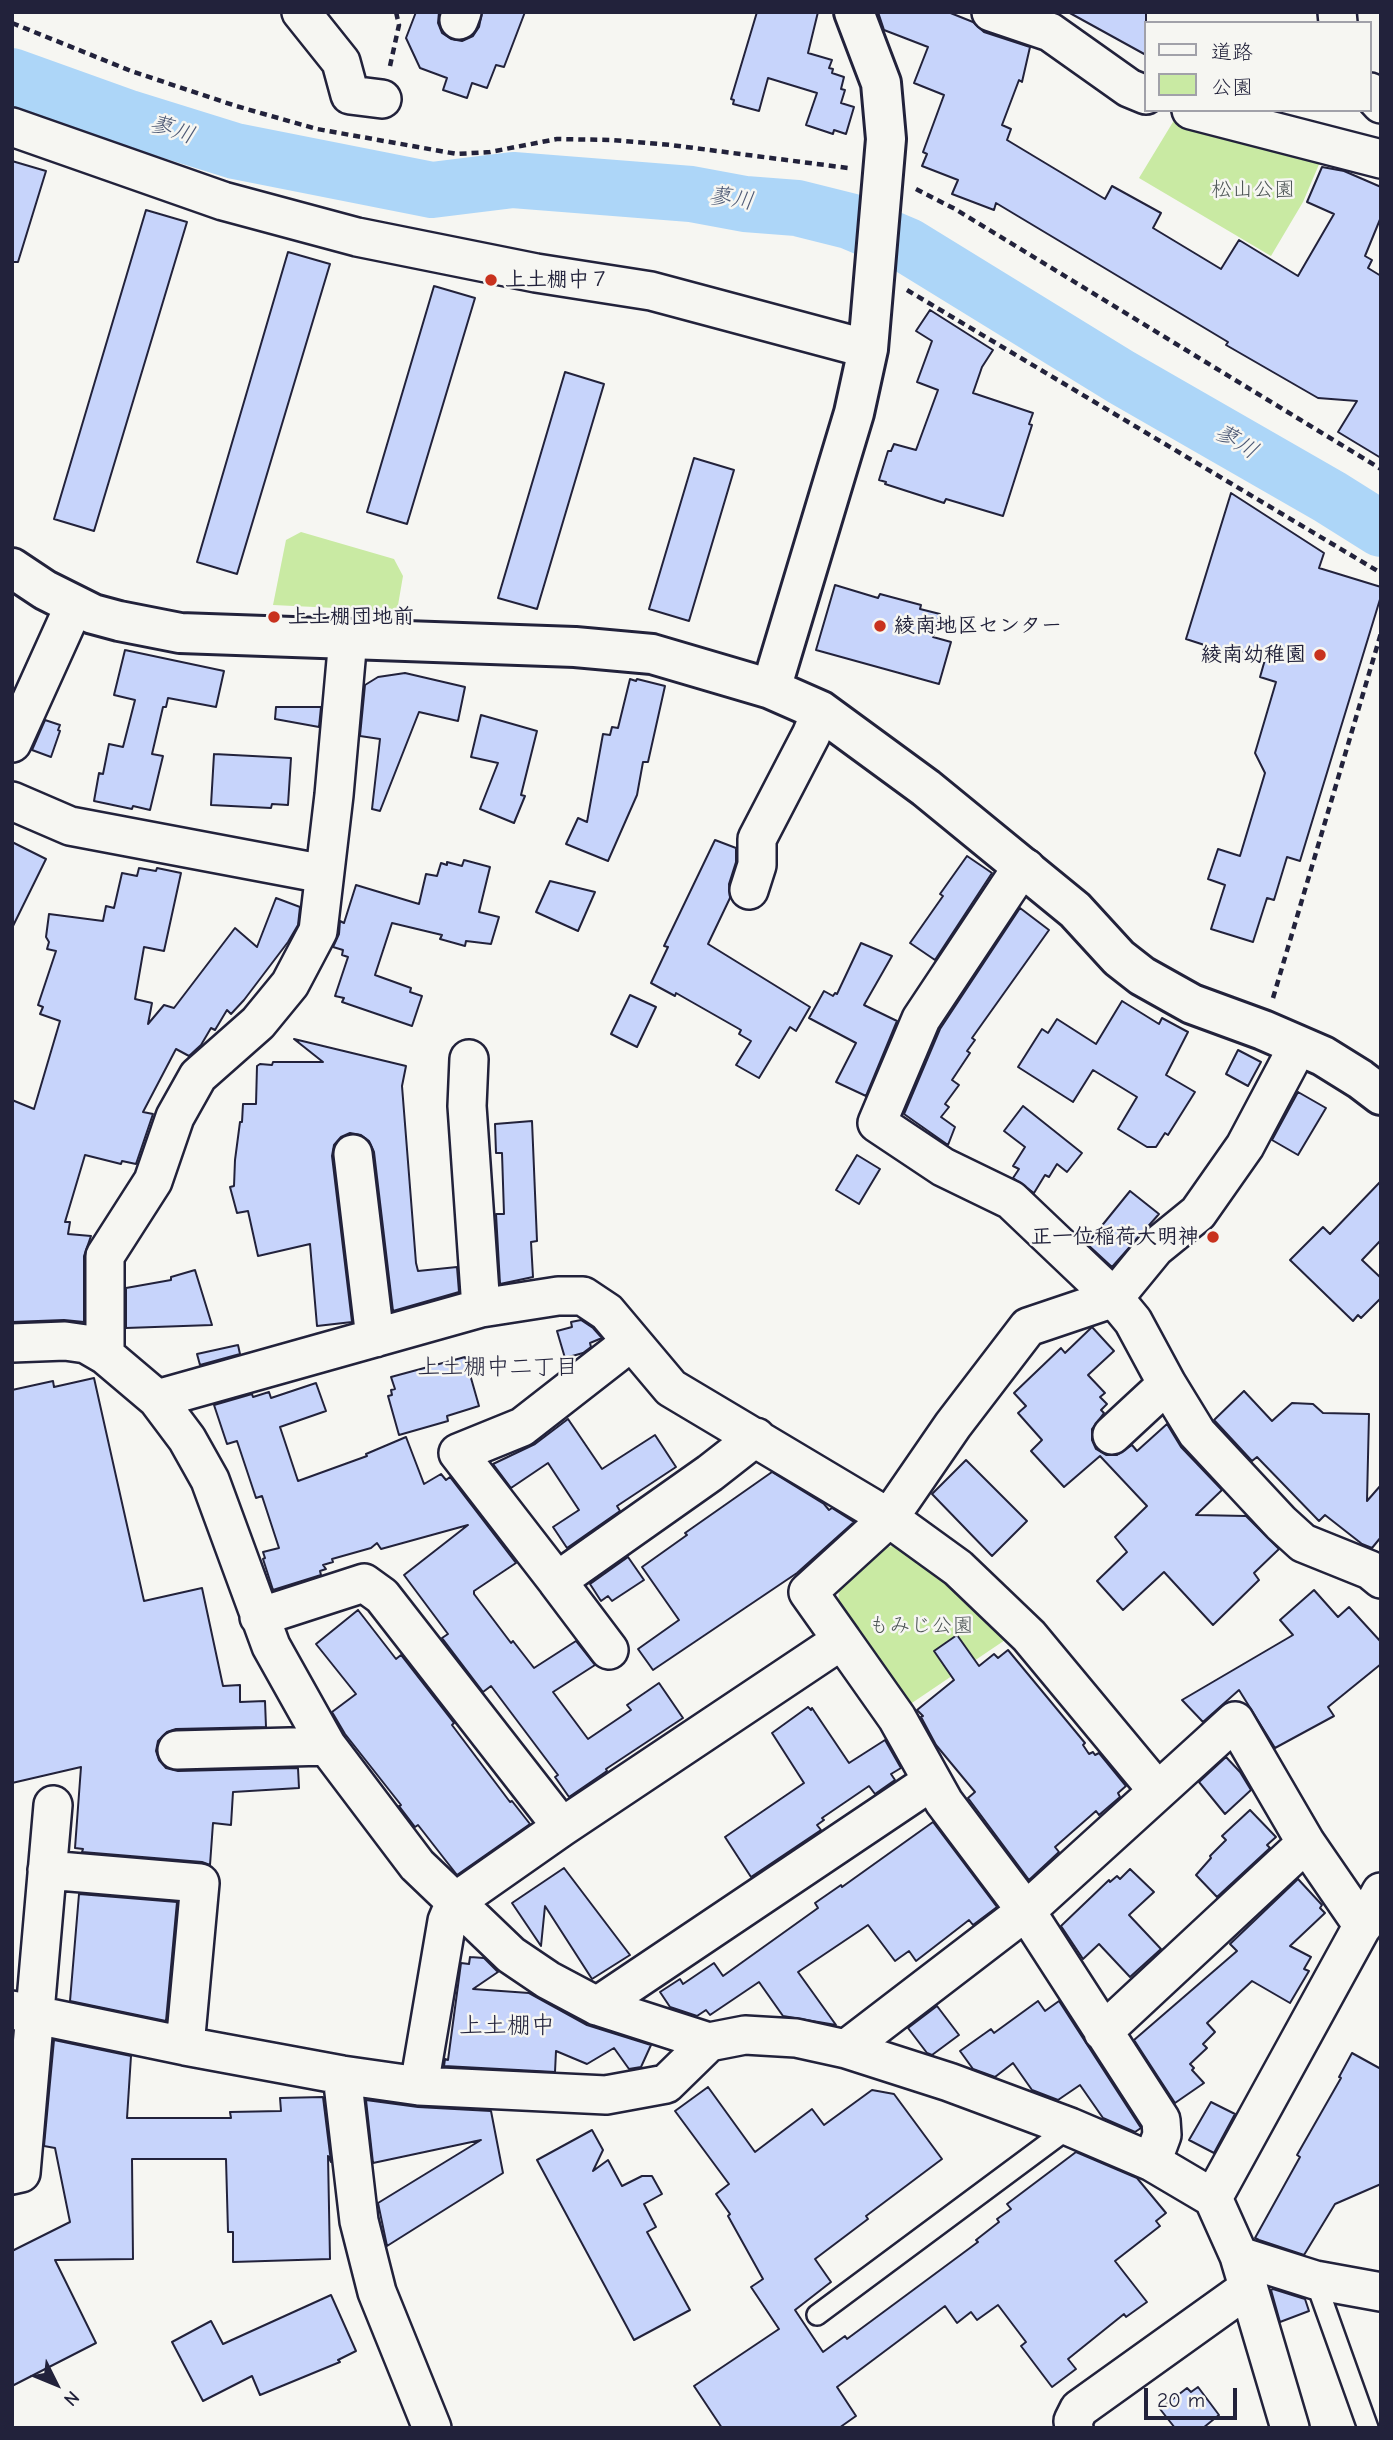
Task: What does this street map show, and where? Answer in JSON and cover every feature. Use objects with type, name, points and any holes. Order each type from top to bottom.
[{"type":"street","points":[[300,12],[341,62],[350,95],[382,99]]},
{"type":"street","points":[[771,689],[854,414],[868,349],[886,139],[881,83],[854,12]]},
{"type":"street","points":[[992,12],[1050,32],[1129,88],[1144,95]]},
{"type":"street","points":[[1199,112],[1381,159]]},
{"type":"street","points":[[12,127],[223,201],[357,237],[536,273],[651,291],[868,349]]},
{"type":"street","points":[[12,568],[74,606],[119,621],[180,633],[575,647],[652,654],[771,689],[821,711],[926,788],[1026,867],[1076,911],[1119,958],[1142,976],[1192,1004],[1263,1030],[1342,1066],[1381,1095]]},
{"type":"street","points":[[12,743],[74,606]]},
{"type":"street","points":[[105,1355],[105,1256],[153,1181],[175,1117],[198,1076],[258,1023],[290,984],[317,932],[334,795],[348,638]]},
{"type":"street","points":[[749,890],[757,865],[757,839],[821,711]]},
{"type":"street","points":[[12,801],[70,826],[324,874]]},
{"type":"street","points":[[1026,867],[1012,882],[922,1019],[877,1123],[943,1167],[1011,1199],[1114,1298],[1133,1321],[1197,1433],[1280,1523],[1303,1543],[1370,1570],[1381,1579]]},
{"type":"street","points":[[1152,2162],[1162,2135],[1161,2120],[1026,1911],[944,1802],[897,1718],[808,1592],[889,1518],[953,1425],[1028,1327],[1114,1298],[1155,1248],[1198,1213],[1245,1146],[1298,1046]]},
{"type":"street","points":[[469,1059],[467,1106],[481,1308]]},
{"type":"street","points":[[353,1154],[375,1338]]},
{"type":"street","points":[[157,1399],[481,1308],[558,1296],[583,1296],[607,1312],[671,1388],[889,1518],[958,1568],[1029,1636],[1157,1790]]},
{"type":"street","points":[[12,1343],[65,1341],[86,1344],[105,1355],[157,1399],[187,1439],[210,1480],[271,1646],[327,1746],[417,1865],[511,1955],[548,1980],[597,2006],[709,2042],[745,2035],[796,2038],[846,2049],[949,2082],[1070,2127],[1152,2162],[1213,2198],[1244,2272],[1290,2428]]},
{"type":"street","points":[[609,1650],[458,1453],[522,1427],[631,1342]]},
{"type":"street","points":[[1112,1434],[1167,1384]]},
{"type":"street","points":[[557,1581],[710,1473],[755,1437]]},
{"type":"street","points":[[259,1616],[364,1583],[382,1596],[562,1827]]},
{"type":"street","points":[[419,2085],[447,1921],[455,1902],[562,1827],[842,1640]]},
{"type":"street","points":[[846,2049],[1026,1911],[1235,1721],[1306,1843],[1363,1926]]},
{"type":"street","points":[[177,1750],[327,1746]]},
{"type":"street","points":[[597,2006],[932,1781]]},
{"type":"street","points":[[12,2175],[21,2174],[23,2012],[47,1870],[53,1805]]},
{"type":"street","points":[[1103,2032],[1306,1843]]},
{"type":"street","points":[[47,1870],[200,1883],[185,2046]]},
{"type":"street","points":[[1213,2198],[1381,1892]]},
{"type":"street","points":[[23,2012],[341,2075],[419,2085],[606,2095],[666,2084],[709,2042]]},
{"type":"street","points":[[341,2075],[359,2221],[374,2280],[432,2428]]},
{"type":"street","points":[[1074,2428],[1073,2421],[1079,2409],[1244,2272],[1315,2280],[1381,2292]]},
{"type":"lane","points":[[817,2315],[1070,2127]]},
{"type":"lane","points":[[1315,2280],[1368,2428]]},
{"type":"path","points":[[382,99],[399,25],[396,12]]},
{"type":"path","points":[[12,23],[131,71],[236,106],[339,134],[457,154],[490,152],[557,139],[671,145],[882,180],[955,209],[1381,468]]},
{"type":"path","points":[[874,283],[887,280],[895,284],[1381,573]]},
{"type":"path","points":[[1263,1030],[1381,633]]},
{"type":"green space","name":"松山公園","points":[[1176,117],[1320,162],[1303,202],[1271,256],[1139,178]]},
{"type":"green space","points":[[301,532],[394,559],[403,576],[397,611],[273,605],[286,540]]},
{"type":"green space","name":"もみじ公園","points":[[902,1544],[1011,1636],[906,1707],[838,1612],[839,1586],[888,1547]]},
{"type":"building","points":[[416,12],[439,12],[438,23],[442,33],[451,39],[462,41],[473,36],[479,27],[482,12],[525,12],[504,67],[496,65],[487,88],[472,83],[467,98],[443,90],[447,78],[420,68],[406,38]]},
{"type":"building","points":[[757,12],[818,12],[808,53],[832,60],[829,68],[833,69],[832,73],[844,77],[841,89],[845,90],[841,103],[854,107],[846,134],[834,130],[833,134],[806,125],[817,93],[768,78],[759,111],[733,104],[734,100],[731,99]]},
{"type":"building","points":[[878,12],[948,12],[973,22],[984,32],[1030,47],[1022,82],[1019,80],[1002,125],[1011,129],[1007,140],[1105,199],[1112,186],[1161,213],[1153,228],[1221,269],[1239,240],[1298,276],[1334,214],[1307,202],[1322,167],[1344,171],[1381,187],[1381,217],[1365,256],[1372,260],[1368,268],[1381,276],[1381,458],[1338,432],[1357,401],[1318,398],[1226,345],[1228,342],[996,203],[994,210],[952,194],[958,180],[922,166],[927,154],[923,152],[944,95],[914,83],[928,47],[884,30]]},
{"type":"building","points":[[1068,12],[1146,12],[1144,54]]},
{"type":"building","points":[[12,161],[46,171],[18,262],[12,262]]},
{"type":"building","points":[[146,210],[187,222],[94,531],[54,519]]},
{"type":"building","points":[[288,252],[330,264],[237,574],[197,562]]},
{"type":"building","points":[[434,286],[475,298],[407,524],[367,512]]},
{"type":"building","points":[[930,310],[993,350],[982,367],[973,393],[1033,413],[1029,424],[1032,425],[1003,516],[946,499],[944,503],[879,480],[888,451],[891,451],[894,444],[916,450],[938,390],[917,382],[932,341],[916,331]]},
{"type":"building","points":[[565,372],[604,384],[537,609],[498,598]]},
{"type":"building","points":[[694,458],[734,470],[689,621],[649,609]]},
{"type":"building","points":[[1231,493],[1324,553],[1319,568],[1381,587],[1381,596],[1300,861],[1287,857],[1274,900],[1267,898],[1253,942],[1211,929],[1225,885],[1208,879],[1218,849],[1240,856],[1265,773],[1255,753],[1276,682],[1260,677],[1268,649],[1229,653],[1186,639]]},
{"type":"building","name":"綾南地区センター","points":[[835,585],[878,598],[880,594],[921,605],[920,609],[940,614],[933,637],[951,642],[939,684],[816,650]]},
{"type":"building","points":[[125,650],[224,671],[216,707],[168,698],[166,707],[163,707],[152,754],[163,756],[150,810],[94,801],[99,773],[103,774],[109,744],[123,747],[135,700],[114,695]]},
{"type":"building","points":[[405,673],[465,687],[458,721],[419,712],[380,811],[372,809],[380,739],[360,736],[365,685],[378,677]]},
{"type":"building","points":[[630,679],[665,686],[648,762],[643,762],[637,795],[608,861],[566,844],[578,818],[587,822],[603,734],[610,735],[612,727],[618,728]]},
{"type":"building","points":[[276,707],[321,707],[319,727],[275,719]]},
{"type":"building","points":[[481,715],[537,731],[521,795],[525,796],[514,823],[480,809],[498,763],[471,757]]},
{"type":"building","points":[[45,720],[60,725],[51,757],[32,750]]},
{"type":"building","points":[[214,754],[291,758],[288,805],[272,804],[271,808],[211,805]]},
{"type":"building","points":[[715,840],[736,848],[736,862],[729,884],[730,898],[708,944],[810,1007],[796,1031],[790,1027],[759,1078],[736,1065],[751,1041],[739,1034],[741,1030],[676,993],[675,996],[651,983],[668,947],[664,946]]},
{"type":"building","points":[[12,842],[46,859],[12,928]]},
{"type":"building","points":[[967,856],[992,873],[935,960],[910,943]]},
{"type":"building","points":[[464,860],[490,867],[479,912],[499,917],[491,944],[466,941],[465,946],[440,939],[442,935],[392,923],[375,975],[411,988],[410,992],[422,996],[412,1026],[342,1002],[344,998],[335,996],[348,957],[342,955],[343,950],[333,947],[339,934],[340,921],[344,923],[356,885],[419,904],[426,874],[437,876],[441,863],[462,866]]},
{"type":"building","points":[[139,868],[156,871],[157,868],[181,873],[164,951],[144,947],[135,999],[152,1003],[148,1024],[164,1005],[174,1008],[235,928],[257,947],[276,898],[300,907],[298,925],[244,1000],[231,1014],[227,1010],[215,1030],[211,1028],[201,1045],[189,1056],[176,1049],[143,1112],[153,1114],[136,1164],[122,1161],[121,1164],[85,1155],[65,1222],[70,1222],[68,1234],[91,1236],[84,1256],[84,1322],[12,1322],[12,1100],[34,1109],[60,1021],[40,1014],[43,1007],[38,1005],[56,951],[47,949],[49,914],[103,921],[106,906],[114,908],[122,873],[137,876]]},
{"type":"building","points":[[550,881],[595,892],[578,931],[536,912]]},
{"type":"building","points":[[1020,908],[1049,930],[972,1038],[975,1040],[967,1051],[970,1053],[952,1080],[959,1085],[945,1104],[949,1107],[941,1117],[955,1127],[948,1145],[904,1114],[940,1029]]},
{"type":"building","points":[[861,943],[892,956],[864,1005],[897,1021],[866,1096],[836,1082],[856,1043],[809,1018],[824,991],[833,996],[837,994]]},
{"type":"building","points":[[630,995],[656,1007],[637,1047],[611,1034]]},
{"type":"building","points":[[1122,1001],[1159,1024],[1162,1018],[1188,1032],[1166,1075],[1195,1092],[1168,1135],[1165,1133],[1156,1147],[1147,1147],[1118,1129],[1137,1097],[1093,1070],[1073,1102],[1018,1067],[1042,1029],[1048,1033],[1057,1019],[1096,1044]]},
{"type":"building","points":[[294,1039],[406,1066],[402,1086],[416,1263],[418,1271],[457,1267],[459,1292],[393,1311],[374,1152],[369,1141],[361,1135],[350,1133],[341,1137],[334,1145],[332,1156],[352,1322],[317,1326],[310,1244],[258,1256],[248,1211],[237,1213],[230,1187],[234,1186],[240,1122],[243,1104],[256,1104],[257,1066],[272,1065],[273,1062],[323,1062]]},
{"type":"building","points":[[1238,1050],[1261,1062],[1248,1086],[1226,1074]]},
{"type":"building","points":[[1298,1092],[1326,1108],[1298,1155],[1272,1140]]},
{"type":"building","points":[[1023,1106],[1082,1153],[1067,1172],[1057,1164],[1049,1177],[1045,1175],[1034,1193],[1013,1178],[1019,1169],[1013,1166],[1025,1147],[1004,1131]]},
{"type":"building","points":[[532,1121],[537,1241],[531,1242],[533,1277],[500,1284],[496,1214],[504,1214],[502,1153],[496,1153],[495,1124]]},
{"type":"building","points":[[857,1155],[880,1169],[859,1204],[836,1190]]},
{"type":"building","points":[[1381,1181],[1381,1240],[1362,1260],[1381,1278],[1381,1298],[1361,1318],[1358,1315],[1353,1321],[1290,1260],[1323,1227],[1330,1234]]},
{"type":"building","points":[[1130,1191],[1159,1214],[1112,1267],[1087,1244]]},
{"type":"building","points":[[195,1270],[212,1325],[126,1328],[126,1288],[171,1280],[171,1277]]},
{"type":"building","points":[[581,1320],[602,1338],[590,1343],[591,1347],[583,1353],[565,1358],[557,1331],[572,1327],[571,1322]]},
{"type":"building","points":[[1092,1327],[1114,1351],[1088,1375],[1105,1393],[1100,1397],[1107,1404],[1092,1429],[1092,1440],[1096,1449],[1106,1455],[1117,1455],[1132,1445],[1137,1451],[1167,1424],[1181,1447],[1222,1490],[1196,1515],[1246,1516],[1279,1549],[1254,1573],[1259,1580],[1213,1625],[1164,1572],[1123,1610],[1097,1581],[1127,1552],[1115,1537],[1147,1506],[1100,1456],[1064,1487],[1031,1451],[1042,1440],[1018,1413],[1026,1406],[1014,1393],[1061,1348],[1065,1353]]},
{"type":"building","points":[[238,1345],[240,1354],[200,1365],[197,1354]]},
{"type":"building","points":[[465,1357],[479,1406],[447,1416],[448,1421],[399,1435],[388,1396],[392,1395],[391,1390],[395,1389],[391,1377]]},
{"type":"building","points":[[94,1378],[144,1601],[202,1588],[223,1686],[240,1685],[240,1702],[265,1701],[266,1727],[176,1729],[167,1732],[158,1741],[156,1751],[159,1760],[166,1768],[178,1771],[298,1768],[299,1788],[233,1792],[231,1825],[213,1823],[210,1865],[202,1862],[82,1852],[83,1849],[75,1848],[81,1767],[12,1783],[12,1390],[53,1381],[54,1387]]},
{"type":"building","points":[[316,1383],[326,1411],[280,1427],[298,1481],[367,1456],[366,1454],[406,1437],[424,1484],[441,1474],[446,1480],[450,1477],[516,1563],[474,1591],[511,1643],[513,1641],[534,1668],[576,1641],[595,1665],[553,1692],[588,1739],[631,1710],[627,1705],[659,1683],[683,1718],[569,1797],[555,1777],[558,1775],[491,1686],[483,1692],[442,1638],[448,1634],[404,1575],[468,1525],[381,1549],[377,1543],[371,1548],[332,1559],[333,1562],[323,1565],[326,1569],[320,1571],[321,1575],[273,1590],[263,1552],[279,1548],[262,1496],[256,1498],[237,1441],[227,1444],[214,1405],[252,1394],[253,1397],[269,1392],[271,1398]]},
{"type":"building","points":[[1244,1391],[1272,1421],[1292,1403],[1313,1404],[1323,1413],[1369,1414],[1367,1501],[1381,1485],[1381,1537],[1372,1548],[1362,1544],[1325,1515],[1319,1521],[1257,1457],[1252,1461],[1214,1420]]},
{"type":"building","points":[[568,1419],[602,1469],[655,1435],[676,1467],[617,1506],[620,1511],[567,1548],[553,1527],[579,1510],[548,1463],[511,1488],[493,1464],[535,1444]]},
{"type":"building","points":[[966,1460],[1027,1521],[992,1556],[932,1494]]},
{"type":"building","points":[[772,1472],[824,1504],[829,1510],[832,1508],[854,1522],[797,1573],[653,1670],[638,1649],[679,1620],[642,1567]]},
{"type":"building","points":[[628,1557],[644,1580],[612,1601],[608,1596],[601,1601],[590,1584]]},
{"type":"building","points":[[1314,1590],[1338,1617],[1349,1607],[1381,1642],[1381,1664],[1328,1707],[1334,1716],[1275,1748],[1239,1690],[1203,1722],[1182,1700],[1293,1635],[1280,1620]]},
{"type":"building","points":[[358,1610],[396,1659],[401,1655],[510,1802],[512,1801],[530,1824],[457,1875],[418,1825],[415,1827],[345,1734],[332,1712],[356,1694],[316,1644]]},
{"type":"building","points":[[957,1635],[979,1666],[994,1654],[998,1658],[1008,1650],[1085,1743],[1083,1745],[1089,1754],[1099,1753],[1126,1786],[1118,1793],[1120,1797],[1099,1815],[1096,1811],[1055,1847],[1059,1852],[1029,1880],[968,1798],[975,1792],[936,1745],[921,1717],[923,1716],[917,1710],[954,1680],[934,1651]]},
{"type":"building","points":[[808,1707],[811,1710],[812,1708],[849,1763],[885,1740],[901,1768],[891,1774],[895,1780],[875,1794],[869,1786],[822,1818],[824,1820],[817,1825],[821,1830],[751,1877],[725,1837],[804,1783],[772,1733]]},
{"type":"building","points":[[1226,1757],[1240,1772],[1251,1790],[1225,1814],[1199,1782]]},
{"type":"building","points":[[1250,1810],[1276,1837],[1267,1845],[1270,1848],[1217,1897],[1196,1875],[1226,1840],[1222,1836]]},
{"type":"building","points":[[933,1822],[997,1907],[973,1925],[969,1920],[916,1961],[909,1951],[895,1961],[868,1925],[798,1972],[836,2025],[783,2016],[759,1982],[710,2015],[706,2010],[697,2016],[670,2007],[660,1992],[680,1979],[683,1984],[714,1963],[723,1976],[818,1908],[815,1903]]},
{"type":"building","points":[[564,1868],[630,1955],[592,1979],[545,1906],[541,1946],[512,1903]]},
{"type":"building","points":[[1130,1869],[1154,1892],[1129,1915],[1161,1949],[1130,1977],[1099,1944],[1083,1959],[1061,1926],[1109,1880],[1110,1882],[1117,1876],[1120,1879]]},
{"type":"building","points":[[1298,1879],[1322,1905],[1320,1908],[1325,1913],[1290,1946],[1311,1957],[1304,1969],[1309,1971],[1290,2003],[1252,1981],[1207,2023],[1215,2032],[1203,2044],[1207,2048],[1190,2064],[1204,2083],[1175,2103],[1134,2040],[1237,1951],[1230,1944]]},
{"type":"building","points":[[79,1894],[177,1902],[166,2021],[70,2001]]},
{"type":"building","points":[[470,1957],[484,1958],[498,1972],[473,1989],[529,1993],[587,2025],[651,2045],[641,2067],[629,2069],[614,2048],[587,2064],[556,2051],[555,2072],[444,2066],[445,2059],[448,2060],[461,1963],[469,1964]]},
{"type":"building","points":[[1038,2001],[1045,2011],[1059,2001],[1141,2128],[1135,2132],[1103,2118],[1080,2085],[1058,2100],[1032,2090],[1013,2063],[995,2077],[973,2069],[960,2051],[991,2029],[994,2033]]},
{"type":"building","points":[[937,2006],[959,2035],[932,2055],[927,2053],[908,2028]]},
{"type":"building","points":[[54,2040],[131,2056],[127,2118],[231,2118],[230,2112],[281,2111],[280,2098],[323,2097],[331,2162],[328,2156],[330,2259],[233,2262],[233,2232],[228,2232],[226,2159],[132,2159],[133,2259],[55,2260],[96,2343],[12,2386],[12,2251],[70,2222],[55,2148],[44,2146]]},
{"type":"building","points":[[1352,2053],[1381,2069],[1381,2184],[1335,2204],[1304,2255],[1255,2238],[1300,2157],[1297,2155],[1341,2078],[1339,2077]]},
{"type":"building","points":[[708,2087],[755,2152],[812,2109],[824,2125],[872,2090],[894,2094],[942,2159],[866,2216],[868,2219],[815,2259],[831,2282],[795,2310],[823,2352],[845,2336],[847,2339],[978,2242],[976,2240],[999,2222],[997,2219],[1011,2209],[1007,2204],[1076,2152],[1137,2178],[1166,2213],[1156,2221],[1160,2226],[1115,2261],[1147,2302],[1126,2317],[1124,2314],[1068,2359],[1076,2369],[1052,2387],[1021,2346],[1026,2342],[998,2305],[977,2320],[971,2312],[957,2323],[945,2306],[837,2387],[856,2416],[839,2428],[722,2428],[694,2386],[779,2329],[751,2287],[763,2279],[728,2216],[730,2214],[716,2194],[729,2184],[675,2111]]},
{"type":"building","points":[[366,2100],[418,2107],[491,2111],[503,2173],[387,2246],[378,2203],[481,2140],[373,2163]]},
{"type":"building","points":[[1211,2102],[1235,2114],[1214,2153],[1189,2140]]},
{"type":"building","points":[[592,2130],[603,2150],[593,2171],[608,2160],[622,2186],[642,2176],[652,2176],[662,2194],[644,2204],[656,2227],[647,2232],[690,2310],[634,2340],[537,2160]]},
{"type":"building","points":[[1271,2290],[1305,2299],[1309,2311],[1280,2322]]},
{"type":"building","points":[[331,2295],[356,2351],[338,2360],[340,2362],[260,2395],[252,2376],[203,2401],[172,2342],[211,2321],[223,2344]]},
{"type":"building","points":[[1198,2387],[1219,2415],[1203,2428],[1175,2428],[1160,2409],[1187,2388],[1191,2392]]},
{"type":"waterway","name":"蓼川","points":[[12,76],[129,118],[235,151],[432,190],[513,180],[691,194],[745,204],[797,208],[849,221],[908,246],[1121,377],[1381,529]]},
{"type":"place","name":"上土棚中７","points":[[491,280]]},
{"type":"place","name":"上土棚団地前","points":[[274,617]]},
{"type":"place","name":"綾南地区センター","points":[[880,626]]},
{"type":"place","name":"綾南幼稚園","points":[[1320,655]]},
{"type":"place","name":"正一位稲荷大明神","points":[[1213,1237]]},
{"type":"district","name":"上土棚中二丁目","points":[[498,1367]]},
{"type":"district","name":"上土棚中","points":[[507,2026]]}]
